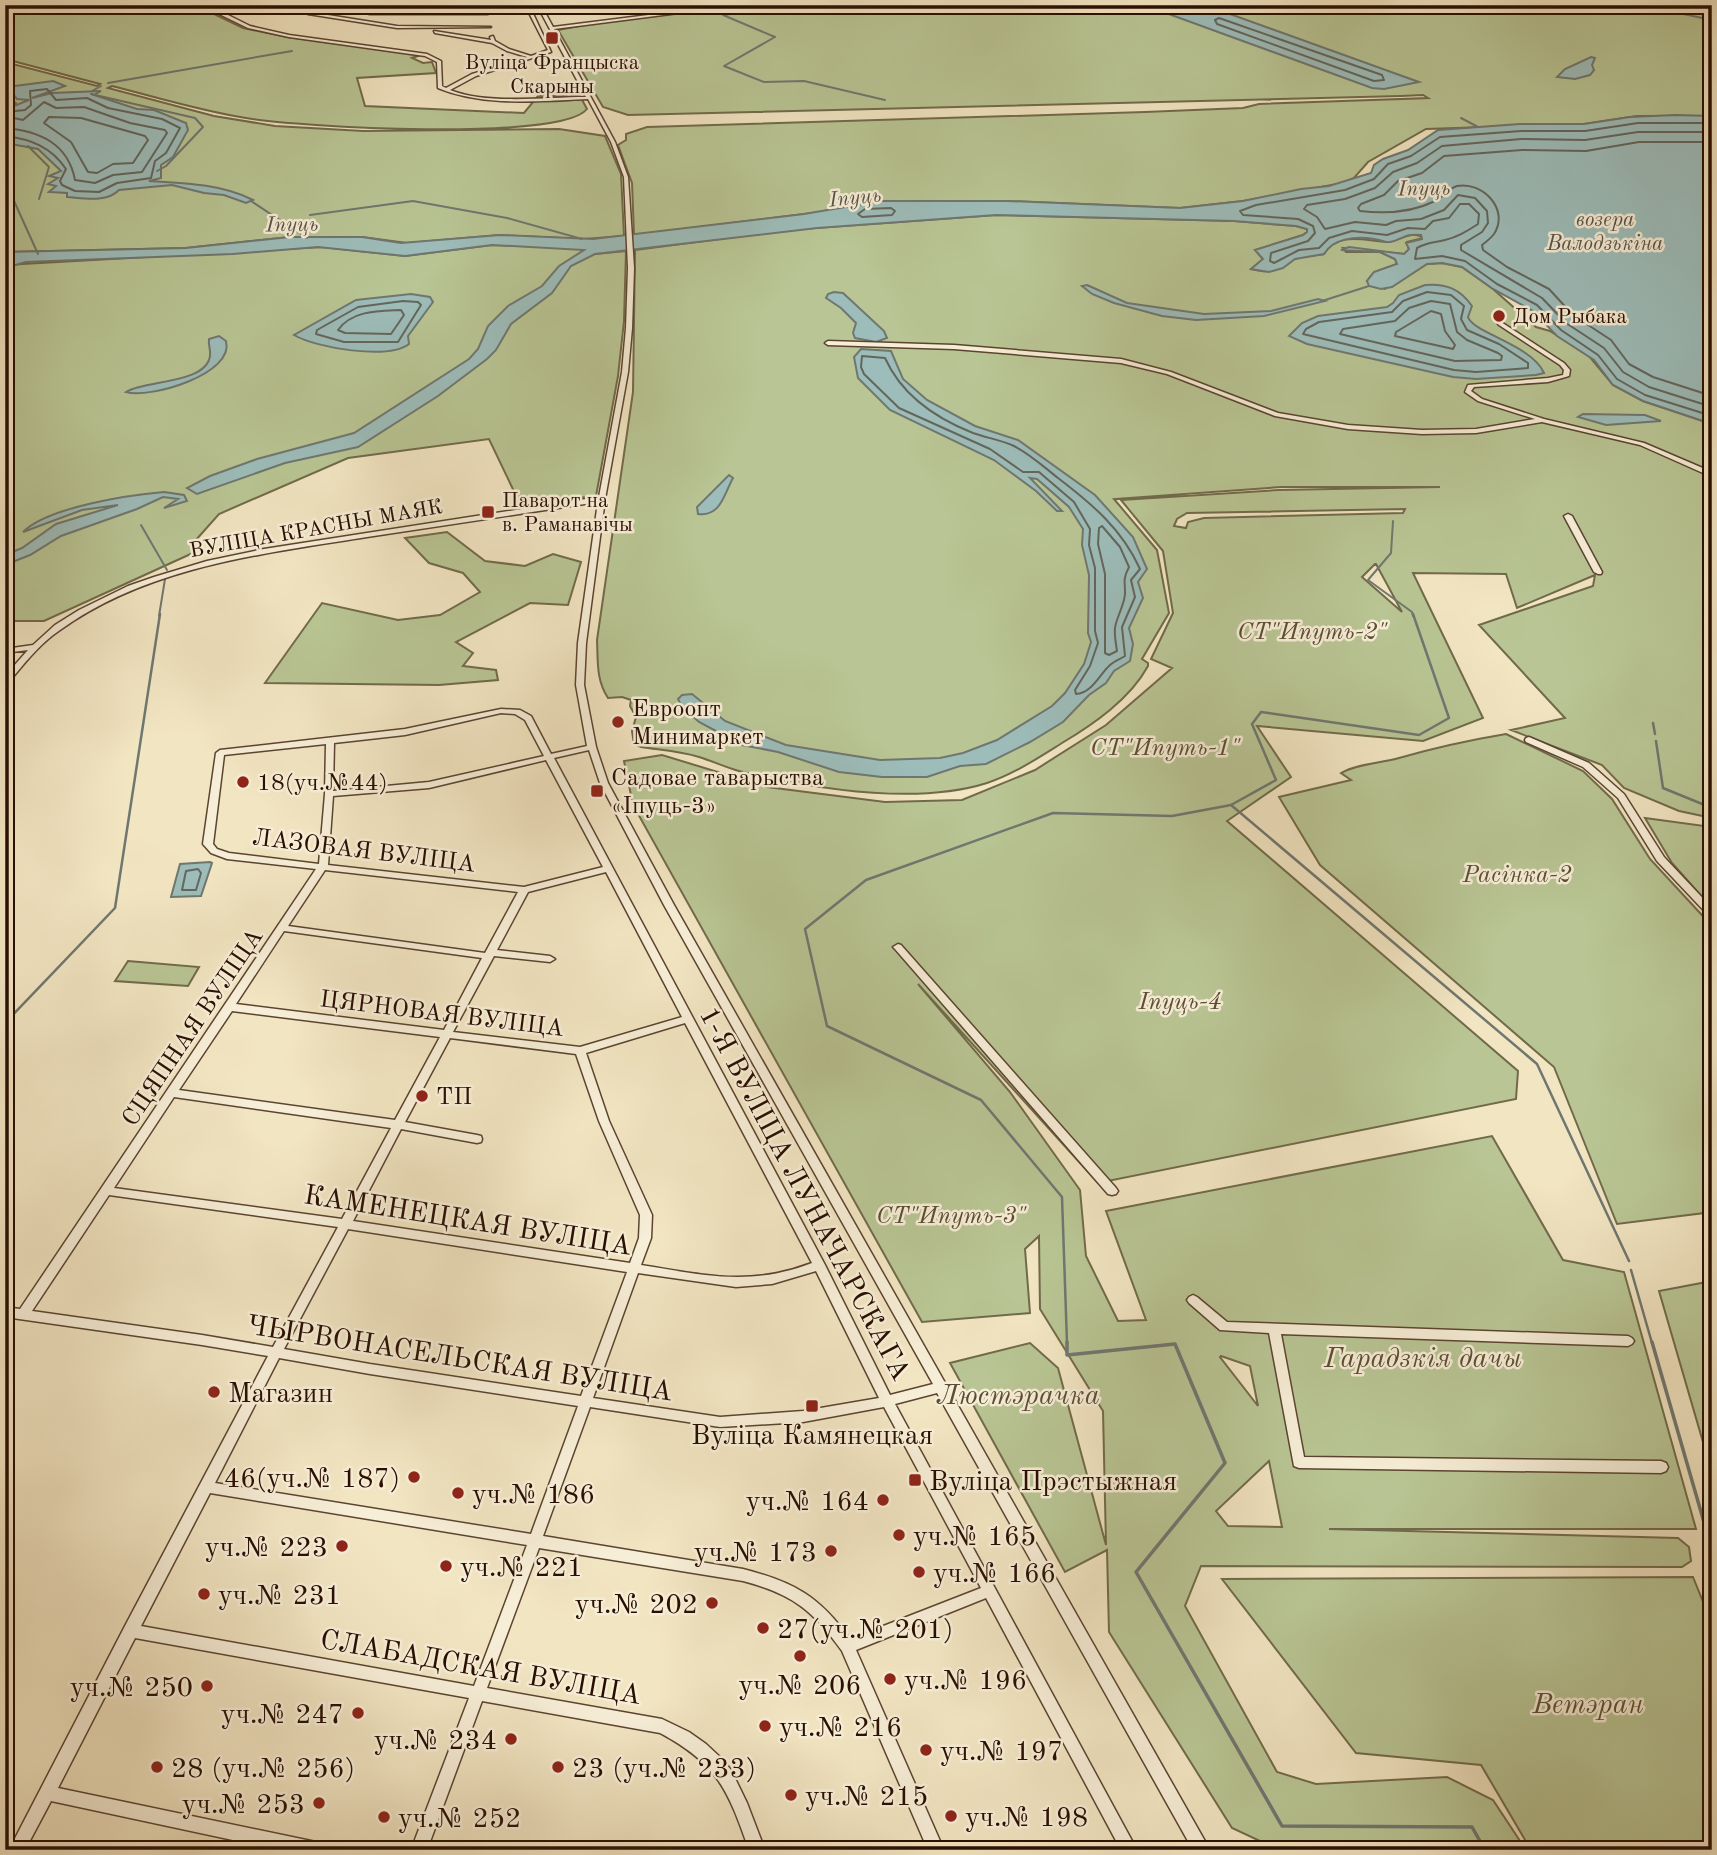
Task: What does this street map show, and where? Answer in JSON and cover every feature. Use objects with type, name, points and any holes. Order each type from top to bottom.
[{"type":"street","points":[[212,5],[212,9],[249,27],[289,36],[426,55],[439,61],[440,87],[446,90],[484,98],[587,98]]},
{"type":"street","points":[[486,5],[493,41]]},
{"type":"street","points":[[446,90],[474,75],[550,51],[527,5]]},
{"type":"street","points":[[539,5],[613,142],[626,177],[631,268],[625,372],[602,499],[580,665],[583,703],[592,747],[607,789],[669,905],[1202,1850]]},
{"type":"street","points":[[552,28],[739,5]]},
{"type":"street","points":[[357,7],[378,14],[486,14]]},
{"type":"street","points":[[309,13],[368,24],[489,27]]},
{"type":"street","points":[[411,27],[493,41],[508,50],[530,56]]},
{"type":"street","points":[[1501,324],[1562,364],[1567,370],[1566,376],[1548,380],[1474,385],[1470,386],[1468,392],[1480,400],[1542,419],[1642,444],[1712,475]]},
{"type":"street","points":[[828,343],[954,346],[1121,361],[1169,373],[1277,415],[1348,427],[1422,432],[1476,431],[1542,419]]},
{"type":"street","name":"ВУЛІЦА КРАСНЫ МАЯК","points":[[5,681],[35,647],[57,628],[100,602],[130,588],[214,561],[602,499]]},
{"type":"street","points":[[1568,516],[1598,572]]},
{"type":"street","points":[[5,651],[35,647]]},
{"type":"street","name":"1-Я ВУЛІЦА ЛУНАЧАРСКАГА","points":[[330,740],[405,732],[501,711],[517,712],[528,718],[819,1265],[888,1403],[1129,1850]]},
{"type":"street","name":"ЛАЗОВАЯ ВУЛІЦА","points":[[330,740],[220,753],[208,837],[211,849],[227,856],[524,890],[608,869]]},
{"type":"street","name":"СЦЯПНАЯ ВУЛІЦА","points":[[23,1315],[323,866],[330,740]]},
{"type":"street","points":[[1529,740],[1586,765],[1621,796],[1660,859],[1712,914]]},
{"type":"street","points":[[329,794],[429,785],[592,747]]},
{"type":"street","points":[[17,1850],[276,1353],[524,890]]},
{"type":"street","points":[[284,928],[550,959]]},
{"type":"street","points":[[898,947],[1112,1191]]},
{"type":"street","name":"ЦЯРНОВАЯ ВУЛІЦА","points":[[230,1007],[580,1051],[688,1019]]},
{"type":"street","points":[[419,1850],[536,1541],[645,1238],[646,1215],[604,1121],[580,1051]]},
{"type":"street","points":[[173,1093],[400,1125],[477,1139]]},
{"type":"street","name":"КАМЕНЕЦКАЯ ВУЛІЦА","points":[[107,1191],[747,1284],[787,1278],[819,1265]]},
{"type":"street","points":[[1193,1300],[1224,1327],[1628,1341]]},
{"type":"street","name":"ЧЫРВОНАСЕЛЬСКАЯ ВУЛІЦА","points":[[5,1312],[720,1422],[772,1422],[888,1403],[940,1387]]},
{"type":"street","points":[[1274,1329],[1299,1462],[1661,1467]]},
{"type":"street","points":[[206,1487],[775,1583],[812,1603],[847,1647],[936,1850]]},
{"type":"street","points":[[847,1647],[989,1591]]},
{"type":"street","name":"СЛАБАДСКАЯ ВУЛІЦА","points":[[130,1631],[478,1691],[662,1726],[690,1739],[724,1772],[738,1797],[757,1850]]},
{"type":"street","points":[[48,1793],[316,1850]]},
{"type":"green space","points":[[5,5],[179,5],[188,12],[208,11],[243,28],[287,37],[421,55],[412,58],[423,63],[432,62],[436,73],[357,78],[365,106],[524,113],[538,96],[580,96],[587,109],[567,119],[530,126],[425,129],[274,122],[195,108],[112,86],[108,88],[214,116],[275,126],[363,131],[559,129],[605,136],[621,174],[624,236],[584,239],[500,235],[407,243],[362,237],[290,237],[186,248],[5,252],[5,62],[97,86],[100,84],[5,59]]},
{"type":"green space","points":[[748,5],[777,5],[803,14],[857,5],[1712,5],[1712,116],[1637,116],[1584,124],[1426,129],[1368,162],[1354,178],[1343,183],[1243,201],[1180,208],[1007,201],[864,202],[820,212],[634,235],[632,183],[618,145],[626,140],[626,134],[647,127],[1145,112],[1243,108],[1259,104],[1428,98],[1423,95],[628,115],[603,107],[558,30],[595,23]]},
{"type":"green space","points":[[996,215],[1234,221],[1307,229],[1303,235],[1255,250],[1263,259],[1251,269],[1267,271],[1298,258],[1324,254],[1337,242],[1344,240],[1387,242],[1414,235],[1423,238],[1407,242],[1409,250],[1404,254],[1343,248],[1346,252],[1380,252],[1395,259],[1397,264],[1374,272],[1367,281],[1385,289],[1427,264],[1442,263],[1462,267],[1493,289],[1536,327],[1550,331],[1589,356],[1613,385],[1643,401],[1712,424],[1712,818],[1679,811],[1624,788],[1602,765],[1511,730],[1565,718],[1479,625],[1593,586],[1595,575],[1517,608],[1506,574],[1413,573],[1483,718],[1423,741],[1257,726],[1291,777],[1227,821],[1518,1071],[1516,1099],[1098,1183],[918,984],[1010,1092],[1080,1190],[1086,1256],[1118,1321],[1146,1320],[1106,1211],[1492,1136],[1563,1260],[1624,1272],[1696,1529],[1329,1529],[1678,1538],[1689,1547],[1691,1561],[1682,1567],[1201,1566],[1185,1606],[1277,1772],[1316,1784],[1447,1777],[1493,1800],[1526,1850],[1279,1850],[1232,1828],[1109,1632],[1107,1550],[1065,1572],[950,1363],[1030,1343],[1058,1368],[1106,1545],[1103,1411],[1040,1309],[1039,1236],[1025,1249],[1030,1313],[922,1322],[633,805],[624,761],[662,755],[767,787],[885,802],[962,800],[1035,770],[1106,725],[1172,668],[1151,659],[1173,613],[1163,551],[1121,500],[1278,490],[1440,487],[1281,487],[1114,499],[1157,550],[1169,613],[1142,659],[1148,666],[1121,700],[1099,719],[1026,765],[987,783],[928,793],[863,792],[767,777],[739,771],[692,755],[641,747],[634,744],[632,731],[636,717],[630,706],[631,700],[622,697],[608,698],[601,684],[597,640],[633,392],[635,250],[788,230]],"holes":[[[1405,509],[1403,513],[1204,518],[1188,522],[1186,528],[1174,526],[1177,519],[1187,513]],[[1376,564],[1402,612],[1362,577]],[[1220,1357],[1250,1366],[1258,1406]],[[1269,1461],[1282,1527],[1228,1526],[1216,1511]]]},
{"type":"green space","points":[[492,245],[576,248],[595,254],[626,251],[624,321],[618,376],[596,496],[520,504],[489,439],[348,458],[219,514],[195,541],[195,552],[44,621],[5,621],[5,265],[322,247],[405,256]]},
{"type":"green space","points":[[447,532],[485,561],[525,566],[553,554],[581,562],[568,605],[530,603],[456,642],[473,653],[463,666],[496,670],[498,680],[439,685],[265,683],[322,603],[398,620],[440,615],[480,592],[463,573],[429,563],[405,538]]},
{"type":"green space","name":"Расінка-2","points":[[1506,734],[1583,771],[1612,799],[1650,859],[1712,926],[1712,1212],[1617,1224],[1554,1067],[1320,865],[1279,797],[1351,780],[1341,773],[1354,768]]},
{"type":"green space","points":[[1645,818],[1712,827],[1712,908],[1672,863]]},
{"type":"green space","points":[[128,961],[199,967],[188,986],[115,981]]},
{"type":"green space","points":[[1712,1281],[1712,1473],[1659,1291]]},
{"type":"green space","name":"Ветэран","points":[[1693,1577],[1712,1624],[1712,1850],[1531,1850],[1481,1765],[1356,1753],[1222,1579]]},
{"type":"water","points":[[1144,5],[1205,5],[1419,82],[1384,89],[1372,88]]},
{"type":"water","points":[[1591,57],[1595,58],[1592,65],[1594,70],[1590,75],[1575,79],[1557,77],[1565,69]]},
{"type":"water","points":[[53,81],[65,86],[32,98],[52,93],[101,91],[94,95],[137,109],[154,110],[186,123],[188,130],[173,157],[161,165],[161,178],[149,181],[215,187],[253,200],[246,203],[224,195],[172,185],[119,190],[108,197],[94,199],[67,197],[67,193],[49,192],[56,186],[48,184],[58,178],[49,176],[61,171],[38,149],[5,143],[5,114],[12,109],[5,110],[5,97],[16,103],[14,106],[29,100],[17,99],[7,87]]},
{"type":"water","name":"возера Валодзькіна","points":[[1712,116],[1712,424],[1643,401],[1613,385],[1594,360],[1557,336],[1533,311],[1493,289],[1462,267],[1442,263],[1427,264],[1392,287],[1381,289],[1369,286],[1367,281],[1374,272],[1397,264],[1395,259],[1380,252],[1341,250],[1349,247],[1404,254],[1409,249],[1406,243],[1422,239],[1421,235],[1388,242],[1367,238],[1346,239],[1333,244],[1324,254],[1295,259],[1283,268],[1269,272],[1251,269],[1263,259],[1255,250],[1303,235],[1307,229],[1234,221],[996,215],[817,228],[595,254],[571,266],[552,293],[511,324],[496,350],[487,359],[438,396],[358,447],[285,463],[197,494],[187,488],[210,476],[257,459],[354,433],[469,359],[478,349],[488,326],[508,306],[542,286],[559,266],[584,250],[492,245],[405,256],[318,247],[233,254],[26,262],[5,268],[5,252],[186,248],[290,237],[362,237],[401,243],[500,235],[593,239],[804,214],[881,201],[1007,201],[1180,208],[1243,201],[1329,186],[1371,173],[1374,165],[1383,159],[1408,150],[1438,130],[1520,124],[1584,124],[1630,117]]},
{"type":"water","points":[[1087,285],[1127,303],[1204,314],[1271,311],[1318,299],[1325,301],[1264,316],[1196,320],[1162,316],[1114,303],[1092,294],[1082,286]]},
{"type":"water","points":[[1425,285],[1446,286],[1463,295],[1472,306],[1468,317],[1472,323],[1528,355],[1544,373],[1476,379],[1453,377],[1307,344],[1289,336],[1302,323],[1318,316],[1387,307],[1399,295]]},
{"type":"water","points":[[834,292],[843,293],[884,331],[887,338],[876,342],[855,338],[853,333],[856,323],[826,298]]},
{"type":"water","points":[[411,294],[430,297],[433,302],[408,336],[409,344],[399,349],[369,352],[335,348],[294,335],[356,300]]},
{"type":"water","points":[[219,336],[226,341],[225,353],[218,364],[205,373],[171,388],[153,392],[126,392],[198,372],[206,365],[210,356],[209,339]]},
{"type":"water","points":[[861,349],[891,351],[903,379],[927,400],[975,426],[1018,440],[1095,495],[1133,537],[1147,569],[1138,582],[1143,598],[1129,628],[1133,644],[1130,661],[1114,671],[1106,683],[1089,695],[1063,722],[986,764],[960,766],[927,777],[882,777],[839,772],[778,752],[742,745],[699,722],[682,707],[678,699],[682,695],[692,694],[725,721],[786,745],[880,760],[940,758],[963,753],[997,740],[1052,706],[1065,693],[1084,664],[1091,642],[1088,633],[1089,575],[1082,545],[1083,529],[1069,507],[1037,479],[1030,478],[1062,511],[1057,511],[1036,491],[994,460],[890,410],[858,378],[854,357]]},
{"type":"water","points":[[1583,414],[1645,415],[1661,421],[1606,425],[1578,417]]},
{"type":"water","points":[[729,475],[733,478],[717,508],[706,514],[698,514],[697,507]]},
{"type":"water","points":[[164,492],[184,495],[187,501],[164,508],[178,499],[163,497],[61,536],[30,555],[5,565],[5,555],[22,548],[56,524],[118,505],[82,510],[23,532],[35,523],[69,509],[111,499]]},
{"type":"water","points":[[212,863],[201,896],[171,897],[180,864]]},
{"type":"waterway","points":[[1640,5],[1712,20]]},
{"type":"waterway","points":[[730,7],[737,13],[723,15],[775,37],[724,66],[764,82],[804,81],[885,100]]},
{"type":"waterway","points":[[108,83],[292,51]]},
{"type":"waterway","points":[[92,91],[101,86]]},
{"type":"waterway","points":[[91,94],[195,118],[203,127],[166,166],[157,171]]},
{"type":"waterway","points":[[1461,118],[1478,127]]},
{"type":"waterway","points":[[28,146],[49,167],[39,199]]},
{"type":"waterway","points":[[5,181],[38,254]]},
{"type":"waterway","name":"Іпуць","points":[[251,201],[307,238]]},
{"type":"waterway","name":"Іпуць","points":[[310,215],[413,201],[507,218],[582,239]]},
{"type":"waterway","points":[[1322,301],[1369,286]]},
{"type":"waterway","points":[[1393,521],[1391,553],[1368,580],[1412,612],[1413,616]]},
{"type":"waterway","points":[[141,525],[167,570]]},
{"type":"waterway","points":[[159,616],[165,579]]},
{"type":"waterway","points":[[5,1023],[115,908],[160,614]]},
{"type":"waterway","points":[[1231,805],[1276,780],[1252,724],[1261,712],[1419,735],[1449,718],[1413,614]]},
{"type":"waterway","points":[[1653,723],[1655,734]]},
{"type":"waterway","points":[[1656,741],[1663,788],[1712,808]]},
{"type":"waterway","points":[[1067,1343],[1062,1197],[981,1100],[827,1026],[805,929],[866,880],[1053,813],[1172,816],[1231,805]]},
{"type":"waterway","points":[[1231,805],[1537,1064],[1629,1261]]},
{"type":"waterway","points":[[1631,1270],[1652,1343]]},
{"type":"waterway","points":[[1652,1342],[1712,1550]]},
{"type":"waterway","points":[[1067,1343],[1067,1355],[1175,1344],[1225,1463],[1136,1572],[1282,1826],[1472,1827],[1485,1850]]},
{"type":"place","name":"Вуліца Францыска Скарыны","points":[[552,38]]},
{"type":"place","name":"Дом Рыбака","points":[[1499,316]]},
{"type":"place","name":"Паварот на в. Раманавічы","points":[[488,512]]},
{"type":"place","name":"Евроопт Минимаркет","points":[[618,722]]},
{"type":"place","name":"18(уч.№44)","points":[[243,782]]},
{"type":"place","name":"Садовае таварыства «Іпуць-3»","points":[[597,791]]},
{"type":"place","name":"ТП","points":[[422,1096]]},
{"type":"place","name":"Магазин","points":[[214,1392]]},
{"type":"place","name":"Вуліца Камянецкая","points":[[812,1406]]},
{"type":"place","name":"46(уч.№ 187)","points":[[414,1477]]},
{"type":"place","name":"Вуліца Прэстыжная","points":[[915,1480]]},
{"type":"place","name":"уч.№ 186","points":[[458,1493]]},
{"type":"place","name":"уч.№ 164","points":[[883,1500]]},
{"type":"place","name":"уч.№ 165","points":[[899,1535]]},
{"type":"place","name":"уч.№ 223","points":[[342,1546]]},
{"type":"place","name":"уч.№ 173","points":[[831,1551]]},
{"type":"place","name":"уч.№ 221","points":[[446,1566]]},
{"type":"place","name":"уч.№ 166","points":[[919,1572]]},
{"type":"place","name":"уч.№ 231","points":[[204,1594]]},
{"type":"place","name":"уч.№ 202","points":[[712,1603]]},
{"type":"place","name":"27(уч.№ 201)","points":[[763,1628]]},
{"type":"place","name":"уч.№ 206","points":[[800,1656]]},
{"type":"place","name":"уч.№ 196","points":[[890,1679]]},
{"type":"place","name":"уч.№ 250","points":[[207,1686]]},
{"type":"place","name":"уч.№ 247","points":[[358,1713]]},
{"type":"place","name":"уч.№ 216","points":[[765,1726]]},
{"type":"place","name":"уч.№ 234","points":[[511,1739]]},
{"type":"place","name":"уч.№ 197","points":[[926,1750]]},
{"type":"place","name":"28 (уч.№ 256)","points":[[157,1767]]},
{"type":"place","name":"23 (уч.№ 233)","points":[[558,1767]]},
{"type":"place","name":"уч.№ 215","points":[[791,1795]]},
{"type":"place","name":"уч.№ 253","points":[[319,1803]]},
{"type":"place","name":"уч.№ 198","points":[[951,1816]]},
{"type":"place","name":"уч.№ 252","points":[[384,1817]]},
{"type":"park label","name":"СТ\"Ипуть-2\"","points":[[1312,631]]},
{"type":"park label","name":"СТ\"Ипуть-1\"","points":[[1165,747]]},
{"type":"park label","name":"Іпуць-4","points":[[1180,1001]]},
{"type":"park label","name":"СТ\"Ипуть-3\"","points":[[951,1215]]},
{"type":"park label","name":"Гарадзкія дачы","points":[[1423,1357]]},
{"type":"park label","name":"Люстэрачка","points":[[1018,1394]]}]
